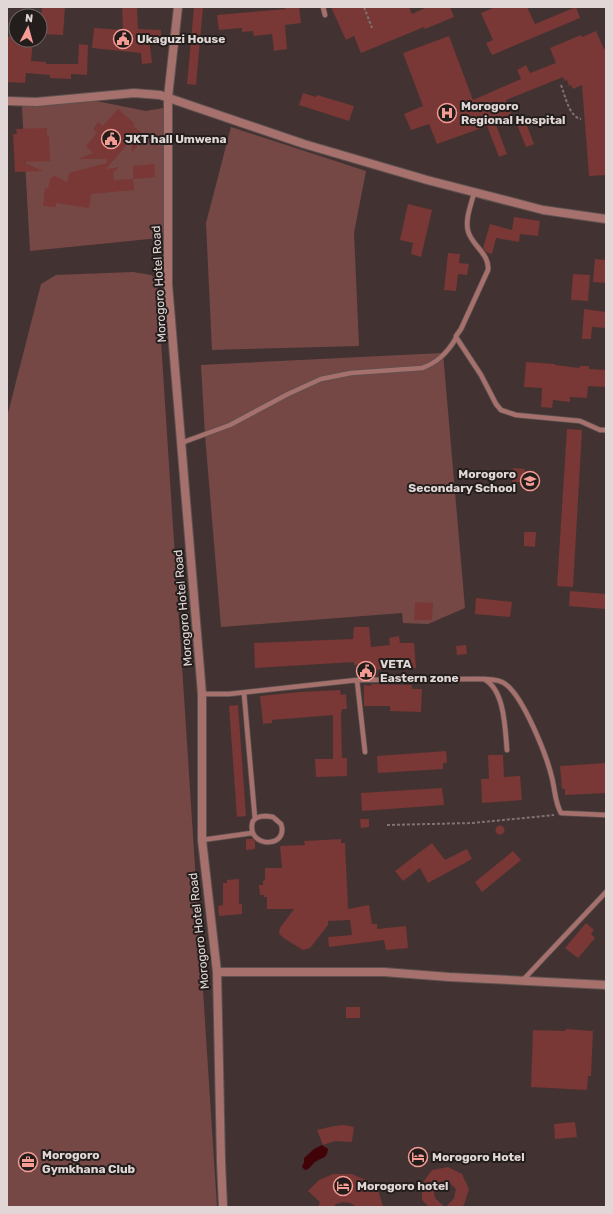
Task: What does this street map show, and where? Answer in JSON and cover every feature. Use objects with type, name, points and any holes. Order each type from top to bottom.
[{"type":"street","name":"Morogoro Hotel Road","points":[[178,7],[168,97],[168,284],[202,694],[202,840],[217,972],[223,1207]]},
{"type":"street","points":[[7,102],[36,102],[134,93],[168,97],[304,144],[474,193],[543,210],[606,219]]},
{"type":"street","points":[[217,972],[384,972],[522,982],[606,986]]},
{"type":"lane","points":[[323,7],[325,15]]},
{"type":"lane","points":[[181,443],[230,424],[321,379],[351,373],[413,369],[430,365],[441,357],[452,346],[488,270],[486,258],[474,243],[468,231],[468,219],[474,193]]},
{"type":"lane","points":[[456,336],[501,410],[516,415],[580,421],[600,430],[606,430]]},
{"type":"lane","points":[[472,679],[494,679],[501,681],[508,686],[520,702],[544,753],[553,781],[557,806],[561,814],[606,815]]},
{"type":"lane","points":[[202,694],[244,693],[357,680],[485,679],[494,689],[503,717],[506,750]]},
{"type":"lane","points":[[357,680],[365,752]]},
{"type":"lane","points":[[244,693],[255,819]]},
{"type":"lane","points":[[261,816],[273,817],[281,824],[282,832],[277,840],[266,842],[257,839],[252,833],[252,824],[255,819],[261,816]]},
{"type":"lane","points":[[202,840],[252,833]]},
{"type":"lane","points":[[522,982],[606,892]]},
{"type":"path","points":[[364,7],[372,28]]},
{"type":"path","points":[[561,85],[571,111],[577,118],[581,119]]},
{"type":"path","points":[[387,825],[473,823],[561,814]]},
{"type":"shaded area","points":[[66,95],[146,111],[163,108],[169,237],[30,251],[22,107]]},
{"type":"shaded area","points":[[231,127],[366,171],[354,233],[359,346],[212,350],[206,223]]},
{"type":"shaded area","points":[[133,272],[151,275],[157,279],[217,1207],[7,1207],[7,417],[41,284],[56,275]]},
{"type":"shaded area","points":[[443,353],[465,608],[428,624],[403,623],[402,613],[221,627],[205,435],[201,365]]},
{"type":"shaded area","points":[[322,1145],[328,1149],[327,1155],[315,1162],[309,1169],[305,1170],[302,1167],[304,1158],[314,1149]]},
{"type":"building","points":[[65,7],[63,35],[48,34],[48,8],[42,8]]},
{"type":"building","points":[[122,7],[137,7],[138,29],[161,30],[161,40],[149,39],[152,63],[142,64],[141,53],[92,48],[94,28],[123,30]]},
{"type":"building","points":[[194,7],[203,7],[196,85],[187,84]]},
{"type":"building","points":[[285,7],[299,7],[301,23],[285,25],[287,49],[274,51],[272,34],[254,36],[253,31],[242,32],[242,28],[219,30],[217,15],[285,9]]},
{"type":"building","points":[[331,7],[409,7],[412,14],[427,7],[450,7],[454,17],[425,29],[424,27],[361,53],[354,36],[346,40]]},
{"type":"building","points":[[495,7],[527,7],[535,24],[576,7],[580,18],[492,55],[486,43],[493,40],[481,13]]},
{"type":"building","points":[[596,31],[604,49],[606,48],[606,175],[589,176],[582,85],[573,89],[563,77],[506,100],[512,115],[495,122],[507,154],[499,157],[487,126],[437,144],[429,124],[411,130],[404,114],[423,106],[403,53],[449,36],[473,100],[521,79],[517,70],[526,65],[530,73],[556,63],[550,48],[581,35],[582,37]]},
{"type":"building","points":[[7,36],[8,48],[32,48],[31,61],[46,62],[46,64],[78,64],[79,44],[88,45],[87,75],[71,74],[71,79],[50,78],[50,75],[26,73],[25,83],[7,82]]},
{"type":"building","points":[[303,93],[316,97],[317,95],[354,106],[349,121],[299,105]]},
{"type":"building","points":[[118,109],[135,124],[133,126],[141,132],[137,136],[142,140],[132,152],[131,140],[106,169],[119,167],[113,173],[114,180],[133,179],[134,190],[91,194],[89,208],[56,203],[56,207],[43,206],[45,188],[48,189],[50,179],[52,177],[55,176],[67,182],[69,173],[107,163],[106,159],[78,159],[93,153],[86,146],[97,133],[93,129],[98,122],[103,126]]},
{"type":"building","points":[[524,118],[534,144],[526,147],[516,122]]},
{"type":"building","points":[[47,128],[47,135],[49,135],[50,161],[23,162],[43,171],[15,172],[13,134],[17,134],[16,129]]},
{"type":"building","points":[[154,164],[155,177],[133,179],[133,166]]},
{"type":"building","points":[[408,204],[432,210],[421,257],[411,254],[413,243],[400,240]]},
{"type":"building","points":[[514,217],[540,221],[538,236],[520,234],[519,242],[496,238],[492,254],[486,252],[483,248],[490,224],[512,230]]},
{"type":"building","points":[[448,253],[460,254],[459,263],[469,264],[467,275],[458,274],[456,291],[444,290]]},
{"type":"building","points":[[595,259],[606,260],[606,283],[593,282]]},
{"type":"building","points":[[573,274],[590,275],[588,301],[571,300]]},
{"type":"building","points":[[584,309],[606,312],[606,328],[592,327],[591,339],[582,339]]},
{"type":"building","points":[[526,362],[555,364],[579,368],[580,366],[589,366],[589,369],[606,370],[606,387],[588,386],[587,398],[570,397],[570,402],[553,400],[552,408],[541,407],[542,388],[524,387]]},
{"type":"building","points":[[567,429],[582,430],[573,587],[557,586]]},
{"type":"building","points":[[513,468],[525,469],[524,482],[512,482]]},
{"type":"building","points":[[524,532],[536,532],[535,547],[524,546]]},
{"type":"building","points":[[570,591],[606,594],[606,609],[569,606]]},
{"type":"building","points":[[476,598],[512,602],[510,617],[475,614]]},
{"type":"building","points":[[415,602],[433,603],[432,620],[414,620]]},
{"type":"building","points":[[354,627],[369,627],[371,647],[390,645],[389,638],[399,636],[400,643],[414,643],[416,668],[370,670],[370,664],[354,665],[354,662],[255,668],[254,643],[353,639]]},
{"type":"building","points":[[466,645],[467,654],[457,655],[456,646]]},
{"type":"building","points":[[371,684],[412,685],[412,689],[422,689],[421,712],[390,711],[390,706],[364,706],[364,685],[372,686]]},
{"type":"building","points":[[340,690],[341,695],[346,694],[347,709],[342,709],[341,715],[342,758],[347,758],[347,776],[316,777],[315,759],[333,759],[333,715],[272,720],[272,723],[263,724],[260,696]]},
{"type":"building","points":[[238,705],[246,816],[237,817],[229,706]]},
{"type":"building","points":[[446,751],[447,763],[443,763],[443,769],[378,773],[377,756]]},
{"type":"building","points":[[488,755],[503,755],[504,777],[520,776],[522,800],[482,803],[481,779],[489,779]]},
{"type":"building","points":[[606,763],[606,793],[565,795],[565,789],[562,789],[560,766]]},
{"type":"building","points":[[442,788],[444,805],[362,811],[361,793]]},
{"type":"building","points":[[360,819],[369,819],[369,827],[361,828]]},
{"type":"building","points":[[498,826],[502,826],[504,830],[502,834],[498,834],[496,832],[496,828]]},
{"type":"building","points":[[246,839],[253,839],[255,842],[255,849],[246,850]]},
{"type":"building","points":[[341,839],[341,843],[345,843],[348,909],[369,905],[372,924],[377,924],[377,929],[406,926],[408,948],[386,950],[384,940],[329,947],[328,937],[352,935],[350,920],[328,921],[328,925],[310,948],[303,950],[279,934],[280,928],[294,909],[267,909],[267,897],[260,895],[259,885],[263,885],[263,881],[265,880],[265,868],[282,868],[280,846],[305,845],[304,841]]},
{"type":"building","points":[[432,843],[445,860],[467,849],[472,859],[428,883],[420,868],[403,881],[395,871]]},
{"type":"building","points":[[513,851],[521,860],[482,892],[475,882]]},
{"type":"building","points":[[239,879],[239,904],[242,904],[242,914],[219,916],[218,906],[223,905],[223,883],[227,883],[227,880]]},
{"type":"building","points":[[586,923],[594,930],[591,934],[595,938],[578,958],[565,948]]},
{"type":"building","points":[[346,1007],[360,1007],[360,1018],[346,1018]]},
{"type":"building","points":[[566,1029],[593,1031],[591,1076],[588,1076],[587,1090],[531,1087],[533,1030],[565,1031]]},
{"type":"building","points":[[575,1122],[577,1137],[555,1139],[554,1124]]},
{"type":"building","points":[[344,1125],[354,1127],[352,1142],[335,1141],[323,1145],[317,1130]]},
{"type":"building","points":[[448,1167],[462,1174],[469,1189],[464,1205],[461,1207],[446,1207],[454,1198],[456,1189],[450,1183],[442,1181],[435,1186],[434,1195],[436,1199],[445,1207],[429,1207],[422,1200],[422,1184],[432,1170]]},
{"type":"building","name":"Morogoro hotel","points":[[333,1174],[352,1174],[370,1182],[379,1193],[383,1207],[357,1207],[350,1203],[343,1202],[336,1204],[333,1207],[318,1207],[320,1202],[308,1191],[319,1180]]},
{"type":"place","name":"Ukaguzi House","points":[[123,39]]},
{"type":"place","name":"Morogoro Regional Hospital","points":[[447,113]]},
{"type":"place","name":"JKT hall Umwena","points":[[111,139]]},
{"type":"place","name":"Morogoro Secondary School","points":[[530,481]]},
{"type":"place","name":"VETA Eastern zone","points":[[366,671]]},
{"type":"place","name":"Morogoro Hotel","points":[[418,1157]]},
{"type":"place","name":"Morogoro Gymkhana Club","points":[[28,1162]]},
{"type":"place","name":"Morogoro hotel","points":[[343,1186]]}]
